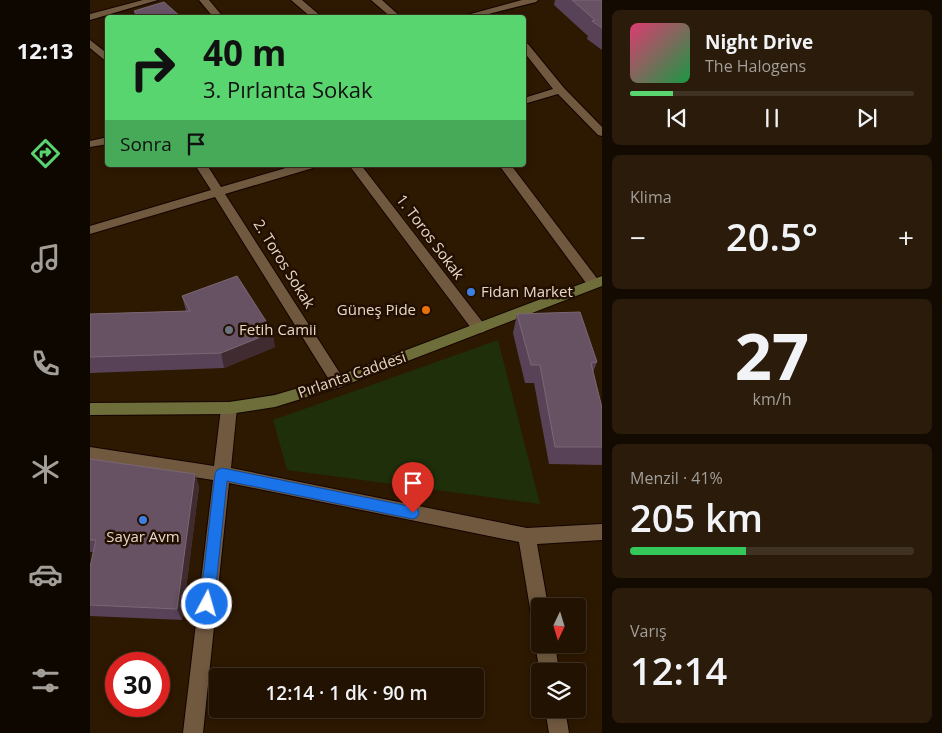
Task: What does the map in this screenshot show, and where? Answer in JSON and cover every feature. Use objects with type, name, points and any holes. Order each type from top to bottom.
[{"type":"street","points":[[90,17],[129,3],[153,0]]},
{"type":"street","points":[[204,0],[217,15]]},
{"type":"street","points":[[296,0],[315,15]]},
{"type":"street","points":[[376,0],[394,15]]},
{"type":"street","points":[[488,0],[501,13]]},
{"type":"street","points":[[485,15],[501,13],[533,0]]},
{"type":"street","points":[[90,43],[105,57]]},
{"type":"street","points":[[526,48],[560,90],[602,133]]},
{"type":"street","points":[[526,100],[560,90]]},
{"type":"street","points":[[90,144],[105,141]]},
{"type":"street","name":"2. Toros Sokak","points":[[203,167],[338,382]]},
{"type":"street","points":[[90,230],[302,167]]},
{"type":"street","name":"1. Toros Sokak","points":[[357,167],[479,328]]},
{"type":"street","points":[[507,167],[598,283]]},
{"type":"street","name":"Pırlanta Caddesi","points":[[90,409],[229,408],[275,401],[338,382],[598,283]]},
{"type":"street","points":[[193,733],[229,408]]},
{"type":"street","points":[[90,454],[222,474],[527,536],[602,532]]},
{"type":"street","points":[[527,536],[537,598]]},
{"type":"street","points":[[556,718],[559,733]]},
{"type":"green space","points":[[498,340],[540,504],[287,470],[273,420]]},
{"type":"building","points":[[572,0],[602,0],[602,28],[592,21],[595,20]]},
{"type":"building","points":[[164,2],[179,15],[138,15],[134,11]]},
{"type":"building","points":[[237,276],[273,332],[221,353],[90,357],[90,314],[190,311],[182,296]]},
{"type":"building","points":[[580,312],[597,362],[591,363],[602,408],[602,447],[555,447],[540,365],[531,365],[517,314]]},
{"type":"building","name":"Sayar Avm","points":[[90,459],[195,474],[177,609],[90,605],[90,567],[96,540],[90,540]]},
{"type":"place","name":"Fidan Market","points":[[471,292]]},
{"type":"place","name":"Güneş Pide","points":[[426,310]]},
{"type":"place","name":"Fetih Camii","points":[[229,330]]},
{"type":"place","name":"Sayar Avm","points":[[143,520]]},
{"type":"route","points":[[207,604],[222,474],[413,513]]}]
